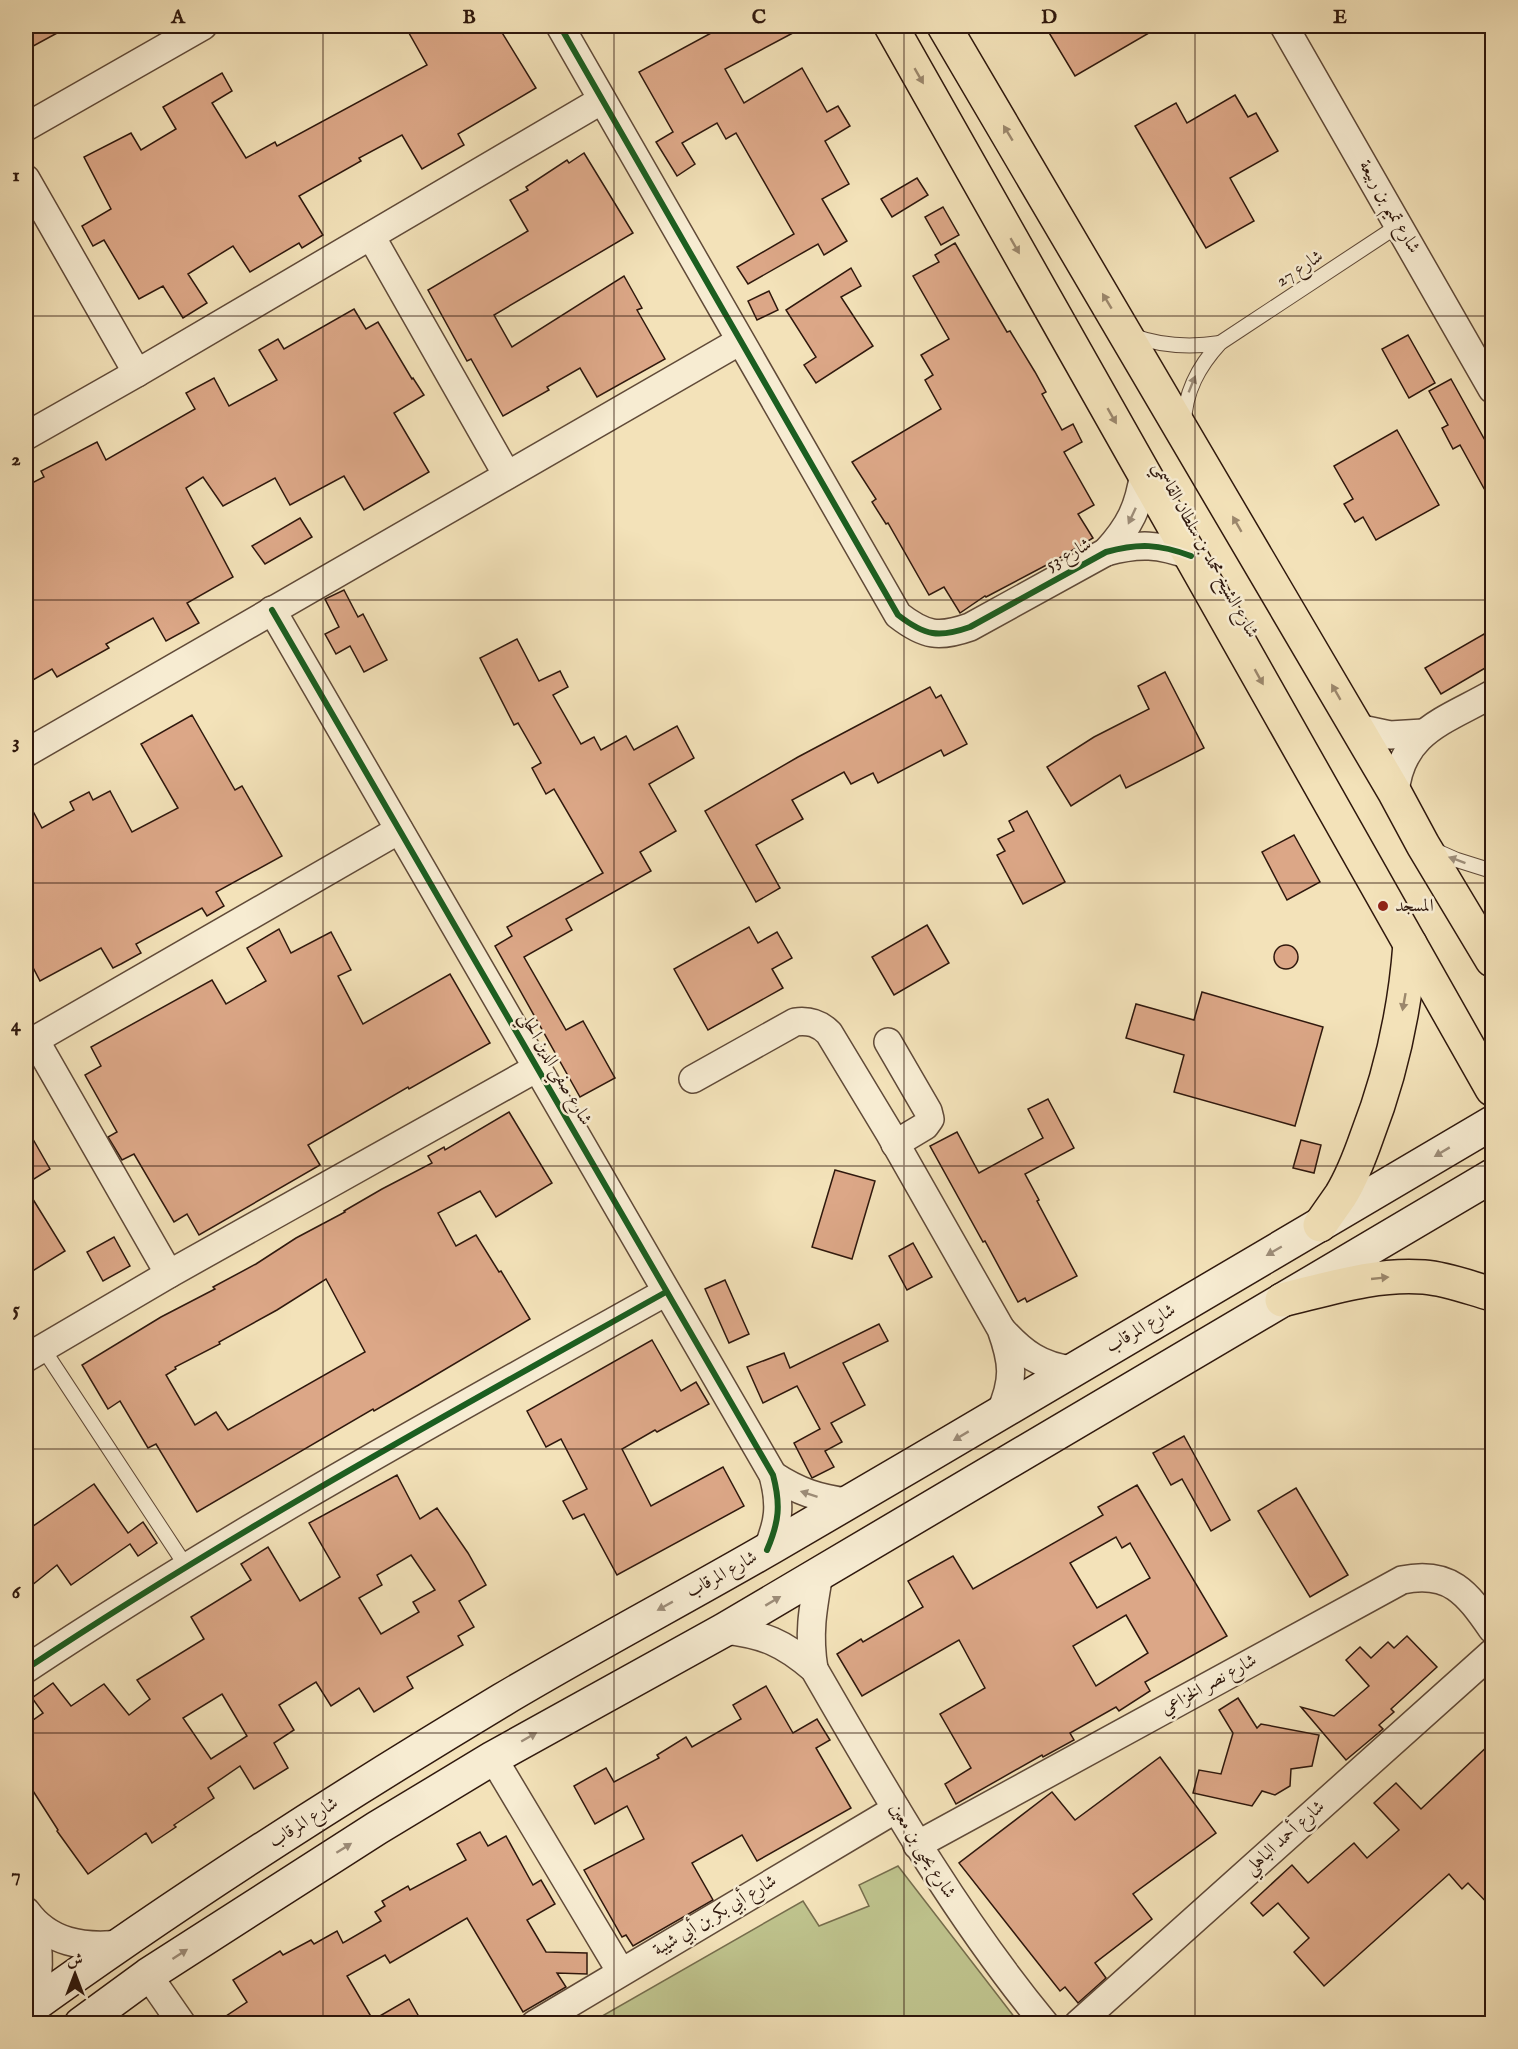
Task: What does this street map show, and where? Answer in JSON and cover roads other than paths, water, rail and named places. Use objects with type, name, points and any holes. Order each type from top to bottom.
[{"type":"main road","name":"شارع الشيخ محمد بن سلطان القاسمي","points":[[891,26],[1492,1089]]},
{"type":"main road","points":[[945,26],[1492,960]]},
{"type":"main road","points":[[1461,907],[1492,932]]},
{"type":"main road","points":[[1320,1225],[1341,1194],[1358,1160],[1387,1079],[1399,1033],[1407,986],[1410,944]]},
{"type":"main road","name":"شارع المرقاب","points":[[29,2009],[246,1860],[384,1772],[634,1623],[767,1550],[1492,1123]]},
{"type":"main road","points":[[81,2024],[148,1975],[357,1840],[493,1758],[724,1630],[1492,1176]]},
{"type":"main road","points":[[1282,1300],[1369,1280],[1397,1276],[1425,1277],[1453,1282],[1492,1294]]},
{"type":"street","points":[[26,128],[203,26]]},
{"type":"street","name":"شارع 53","points":[[560,26],[898,615],[914,627],[932,634],[952,633],[970,627],[1106,552],[1127,546],[1149,545],[1191,556]]},
{"type":"street","name":"شارع تميم بن ربيعة","points":[[1284,26],[1492,389]]},
{"type":"street","points":[[26,436],[602,100]]},
{"type":"street","points":[[26,179],[137,373]]},
{"type":"street","points":[[371,236],[507,475]]},
{"type":"street","points":[[26,753],[740,341]]},
{"type":"street","name":"شارع 53","points":[[1106,552],[1121,536],[1133,516],[1141,495],[1144,472]]},
{"type":"street","name":"شارع صفي الدين الحلي","points":[[272,610],[773,1475],[778,1494],[779,1513],[775,1532],[767,1550]]},
{"type":"street","points":[[1395,793],[1396,776],[1411,745],[1423,733],[1492,694]]},
{"type":"street","points":[[1357,728],[1390,735],[1423,733]]},
{"type":"street","points":[[169,1274],[30,1042],[399,830]]},
{"type":"street","points":[[693,1079],[795,1022],[814,1023],[829,1033],[1001,1329],[1009,1350],[1011,1372],[1009,1394],[1000,1413]]},
{"type":"street","points":[[888,1042],[928,1111],[930,1119],[925,1126],[895,1144]]},
{"type":"street","points":[[34,1352],[537,1068]]},
{"type":"street","points":[[26,1669],[186,1566],[386,1448],[666,1292]]},
{"type":"street","points":[[1001,1329],[1033,1358],[1053,1368],[1072,1370]]},
{"type":"street","name":"شارع صفي الدين الحلي","points":[[773,1475],[808,1495],[848,1502]]},
{"type":"street","name":"شارع يحيى بن معين","points":[[814,1668],[810,1646],[810,1623],[819,1574]]},
{"type":"street","name":"شارع نصر الخزاعي","points":[[917,1845],[1402,1580],[1432,1577],[1447,1581],[1461,1589],[1472,1600],[1492,1629]]},
{"type":"street","name":"شارع يحيى بن معين","points":[[724,1630],[749,1632],[773,1640],[795,1652],[814,1668],[917,1845],[952,1900],[990,1955],[1045,2024]]},
{"type":"street","name":"شارع أحمد الباهلي","points":[[1078,2024],[1492,1653]]},
{"type":"street","points":[[493,1758],[621,1972]]},
{"type":"street","name":"شارع أبي بكر بن أبي شيبة","points":[[535,2024],[896,1809]]},
{"type":"street","points":[[30,1917],[53,1936],[75,1944],[97,1947],[121,1944]]},
{"type":"street","points":[[29,2009],[37,1986],[40,1965],[39,1944],[30,1917]]},
{"type":"street","points":[[148,1975],[182,2024]]},
{"type":"lane","name":"شارع 27","points":[[1184,433],[1189,393],[1196,375],[1206,358],[1220,343],[1399,225]]},
{"type":"lane","name":"شارع 27","points":[[1125,332],[1162,344],[1181,346],[1220,343]]},
{"type":"lane","points":[[1423,845],[1457,860],[1492,871]]},
{"type":"lane","points":[[34,1352],[186,1566]]},
{"type":"place","name":"المسجد","points":[[1383,906]]}]
